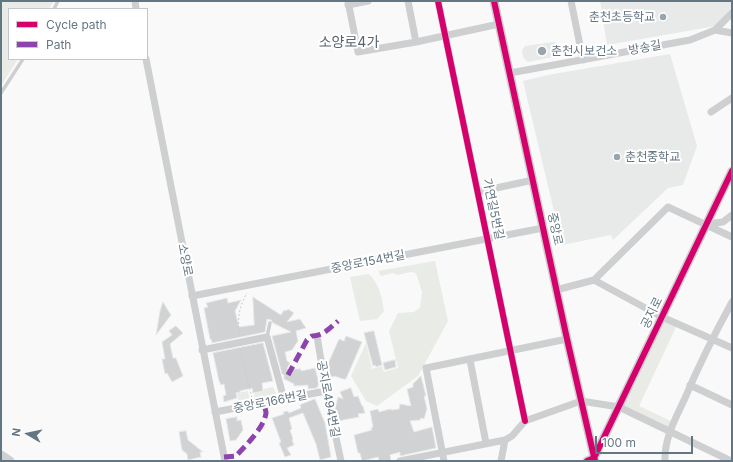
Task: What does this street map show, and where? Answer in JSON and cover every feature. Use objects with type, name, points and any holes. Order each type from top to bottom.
[{"type":"street","points":[[368,1],[348,3],[358,52],[416,42],[499,24]]},
{"type":"street","points":[[408,1],[416,42]]},
{"type":"street","name":"가연길5번길","points":[[438,1],[525,421]]},
{"type":"street","name":"중앙로","points":[[494,1],[581,401],[592,460]]},
{"type":"street","points":[[571,1],[583,60]]},
{"type":"street","points":[[715,30],[732,13]]},
{"type":"street","points":[[715,30],[732,33]]},
{"type":"street","name":"방송길","points":[[510,73],[690,40],[715,30]]},
{"type":"street","name":"소양로","points":[[146,60],[225,461]]},
{"type":"street","points":[[711,112],[732,98]]},
{"type":"street","name":"공지로","points":[[592,460],[732,171]]},
{"type":"street","name":"가연길5번길","points":[[478,192],[533,180]]},
{"type":"street","points":[[556,290],[594,280],[668,207],[732,237]]},
{"type":"street","points":[[706,224],[723,222],[732,215]]},
{"type":"street","name":"중앙로154번길","points":[[192,296],[543,228]]},
{"type":"street","name":"공지로","points":[[594,280],[662,317]]},
{"type":"street","points":[[665,461],[664,455],[669,432],[712,339],[732,302]]},
{"type":"street","points":[[662,317],[732,348]]},
{"type":"street","name":"공지로494번길","points":[[317,336],[326,391],[341,461]]},
{"type":"street","points":[[202,350],[267,337],[284,399]]},
{"type":"street","points":[[444,461],[426,368],[567,339]]},
{"type":"street","points":[[470,360],[486,443]]},
{"type":"street","points":[[690,385],[732,405]]},
{"type":"street","name":"중앙로166번길","points":[[215,412],[326,391]]},
{"type":"street","points":[[400,461],[505,440],[512,436],[525,421],[581,401],[618,407],[731,461]]},
{"type":"street","points":[[501,461],[505,440]]},
{"type":"street","points":[[1,455],[10,461]]},
{"type":"lane","points":[[1,93],[23,60]]},
{"type":"lane","points":[[267,337],[270,323]]},
{"type":"shaded area","points":[[1,1],[54,1],[50,8],[8,8],[8,60],[17,60],[1,86]]},
{"type":"shaded area","name":"춘천초등학교","points":[[600,1],[732,1],[732,8],[716,26],[607,45]]},
{"type":"shaded area","name":"춘천시보건소","points":[[553,42],[557,43],[561,48],[561,53],[558,56],[528,62],[523,57],[522,50],[525,46]]},
{"type":"shaded area","name":"춘천중학교","points":[[670,54],[697,146],[683,185],[668,188],[613,240],[611,235],[562,245],[523,81],[548,75]]},
{"type":"shaded area","points":[[435,261],[448,321],[418,376],[377,406],[366,401],[351,376],[366,343],[372,369],[382,366],[384,372],[398,368],[389,331],[398,313],[414,312],[420,308],[422,292],[416,273],[411,272],[397,275],[393,273],[381,276],[378,271]]},
{"type":"shaded area","points":[[369,274],[380,291],[384,311],[377,319],[360,321],[350,277]]},
{"type":"shaded area","points":[[662,319],[677,325],[639,406],[673,422],[669,430],[621,407]]},
{"type":"shaded area","points":[[273,387],[277,396],[255,400],[254,394],[264,391],[264,389]]},
{"type":"shaded area","points":[[248,391],[250,401],[239,403],[237,393]]},
{"type":"building","points":[[253,297],[281,315],[284,310],[286,311],[288,309],[294,313],[287,322],[300,319],[306,328],[296,331],[298,341],[292,350],[285,352],[287,361],[290,363],[287,369],[301,369],[301,371],[315,368],[319,383],[317,388],[308,389],[308,385],[294,386],[294,384],[284,379],[272,336],[291,332],[273,323],[271,320],[267,319],[265,332],[212,343],[204,308],[208,307],[206,303],[227,298],[228,303],[241,300],[235,311],[239,327],[254,325]]},
{"type":"building","points":[[163,302],[171,315],[156,335],[160,311]]},
{"type":"building","points":[[176,326],[183,333],[170,344],[173,358],[176,358],[183,376],[172,382],[167,373],[165,374],[162,359],[165,359],[162,342],[172,335],[169,331]]},
{"type":"building","points":[[374,331],[382,365],[376,367],[375,365],[373,366],[364,333]]},
{"type":"building","points":[[346,336],[362,342],[346,379],[343,379],[328,375],[327,366],[339,339],[344,341]]},
{"type":"building","points":[[263,343],[273,381],[262,383],[263,391],[253,393],[252,388],[240,391],[236,393],[237,398],[224,402],[223,396],[226,395],[224,384],[221,385],[219,381],[213,353]]},
{"type":"building","points":[[395,360],[396,367],[385,370],[383,363]]},
{"type":"building","points":[[421,376],[426,396],[424,396],[427,409],[424,419],[421,418],[420,420],[410,421],[414,432],[432,427],[436,448],[400,456],[400,452],[390,455],[391,461],[379,461],[378,457],[362,461],[360,453],[358,453],[354,435],[372,430],[371,428],[373,427],[370,411],[378,409],[379,412],[390,409],[399,409],[400,404],[411,406],[407,389],[413,387],[413,384]]},
{"type":"building","points":[[351,388],[354,397],[358,396],[365,413],[358,414],[359,417],[338,421],[335,409],[338,397],[343,399],[340,392]]},
{"type":"building","points":[[315,399],[325,423],[331,457],[320,460],[316,444],[303,413],[289,418],[292,429],[290,430],[294,445],[287,448],[291,455],[285,457],[279,443],[281,442],[272,418],[284,414],[283,412],[288,411],[289,413],[301,408],[300,405]]},
{"type":"building","points":[[237,417],[237,421],[241,420],[243,430],[236,440],[230,441],[226,419]]},
{"type":"building","points":[[186,431],[188,440],[203,452],[200,452],[201,457],[188,460],[187,454],[182,450],[179,432]]},
{"type":"marked path","points":[[288,375],[307,340],[312,336],[323,333],[338,321]]},
{"type":"marked path","points":[[224,457],[236,456],[258,430],[265,419],[266,413],[264,403]]},
{"type":"cycle path","points":[[438,1],[525,421]]},
{"type":"cycle path","points":[[494,1],[595,461]]},
{"type":"cycle path","points":[[587,461],[594,458],[732,171]]},
{"type":"place","name":"춘천초등학교","points":[[663,17]]},
{"type":"place","name":"춘천시보건소","points":[[542,51]]},
{"type":"place","name":"춘천중학교","points":[[617,157]]},
{"type":"district","name":"소양로4가","points":[[349,43]]}]
